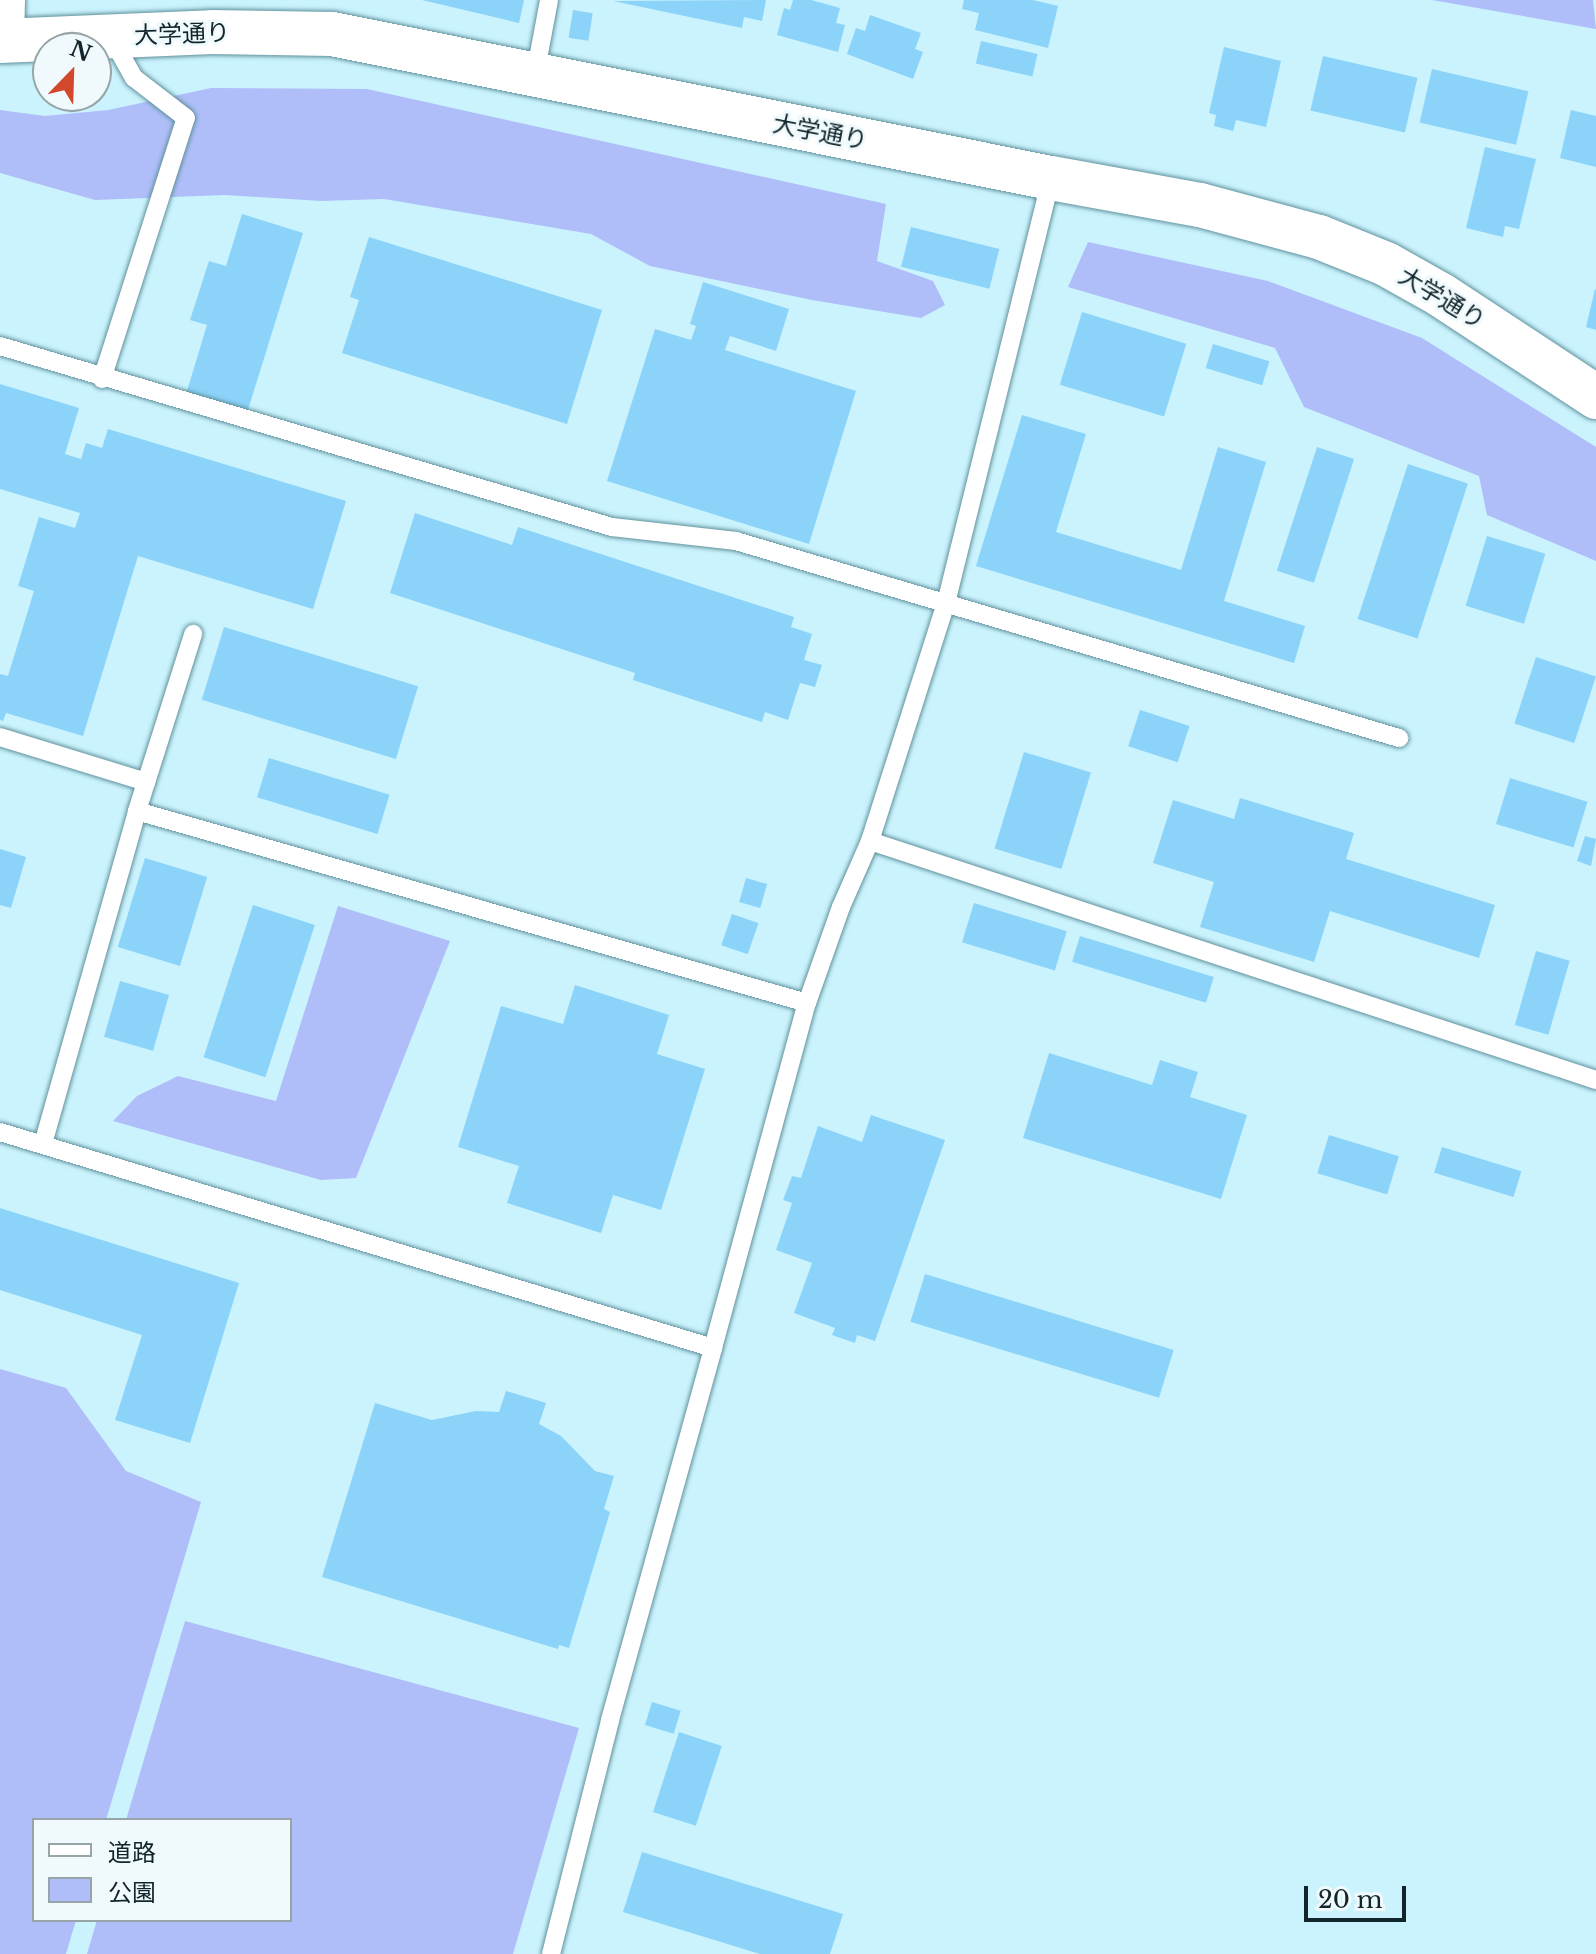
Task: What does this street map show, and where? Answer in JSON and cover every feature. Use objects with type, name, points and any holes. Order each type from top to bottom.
[{"type":"street","name":"大学通り","points":[[4,27],[58,32]]},
{"type":"street","name":"大学通り","points":[[112,37],[212,32],[332,34],[1200,205],[1319,237],[1386,264],[1441,295],[1596,397]]},
{"type":"lane","points":[[535,75],[549,0]]},
{"type":"lane","points":[[102,379],[186,118],[134,78],[112,39]]},
{"type":"lane","points":[[551,1954],[610,1720],[807,1003],[841,907],[870,841],[946,603],[1051,178]]},
{"type":"lane","points":[[0,346],[102,379],[612,527],[736,541],[1399,738]]},
{"type":"lane","points":[[43,1144],[137,811],[193,634]]},
{"type":"lane","points":[[0,737],[146,782]]},
{"type":"lane","points":[[137,811],[807,1003]]},
{"type":"lane","points":[[870,841],[1596,1080]]},
{"type":"lane","points":[[0,1132],[713,1348]]},
{"type":"green space","points":[[1432,0],[1593,0],[1596,29]]},
{"type":"green space","points":[[211,88],[367,89],[886,204],[877,261],[933,281],[945,305],[921,318],[812,300],[650,266],[591,234],[384,199],[321,201],[225,195],[95,200],[0,173],[0,110],[45,116],[112,112],[112,109]]},
{"type":"green space","points":[[1088,242],[1268,281],[1422,338],[1596,447],[1596,561],[1487,515],[1479,476],[1304,407],[1275,348],[1068,287]]},
{"type":"green space","points":[[338,906],[450,941],[356,1178],[321,1180],[113,1121],[137,1096],[178,1076],[276,1101]]},
{"type":"green space","points":[[0,1369],[66,1388],[126,1471],[201,1502],[107,1818],[32,1818],[32,1922],[75,1922],[66,1954],[0,1954]]},
{"type":"green space","points":[[185,1621],[579,1728],[513,1954],[87,1954],[96,1922],[292,1922],[292,1818],[127,1818]]},
{"type":"building","points":[[422,0],[524,0],[519,23]]},
{"type":"building","points":[[766,0],[762,21],[744,17],[742,28],[613,1]]},
{"type":"building","points":[[793,0],[811,0],[840,8],[836,23],[845,25],[838,52],[777,35],[784,8],[790,10]]},
{"type":"building","points":[[964,0],[1033,0],[1058,6],[1048,48],[975,30],[979,13],[962,9]]},
{"type":"building","points":[[573,10],[593,13],[588,41],[569,38]]},
{"type":"building","points":[[870,15],[921,33],[915,49],[923,52],[913,79],[847,54],[856,28],[865,31]]},
{"type":"building","points":[[981,41],[1038,54],[1032,76],[976,63]]},
{"type":"building","points":[[1224,47],[1281,61],[1266,127],[1236,120],[1233,131],[1214,126],[1216,115],[1209,113]]},
{"type":"building","points":[[1323,56],[1418,78],[1405,132],[1310,111]]},
{"type":"building","points":[[1432,69],[1528,91],[1516,145],[1420,123]]},
{"type":"building","points":[[1571,110],[1596,116],[1596,167],[1560,158]]},
{"type":"building","points":[[1485,147],[1536,159],[1519,229],[1505,226],[1503,237],[1466,228]]},
{"type":"building","points":[[242,214],[303,233],[247,413],[186,394],[207,325],[190,320],[209,261],[226,266]]},
{"type":"building","points":[[911,227],[999,249],[989,289],[901,267]]},
{"type":"building","points":[[369,237],[602,310],[567,424],[342,353],[359,300],[350,297]]},
{"type":"building","points":[[703,282],[789,309],[776,351],[730,336],[725,350],[856,391],[809,544],[607,481],[655,329],[691,340],[696,326],[690,324]]},
{"type":"building","points":[[1596,290],[1596,330],[1586,327]]},
{"type":"building","points":[[1082,312],[1186,344],[1164,417],[1060,385]]},
{"type":"building","points":[[1213,344],[1269,361],[1262,385],[1206,368]]},
{"type":"building","points":[[0,384],[79,408],[65,454],[81,459],[86,443],[102,448],[108,429],[346,501],[313,609],[138,556],[83,736],[6,713],[3,721],[0,720],[0,674],[8,676],[34,591],[18,586],[39,517],[75,528],[80,513],[0,489]]},
{"type":"building","points":[[1022,415],[1086,434],[1056,532],[1181,570],[1218,447],[1266,462],[1224,601],[1305,626],[1294,663],[976,566]]},
{"type":"building","points":[[1317,447],[1354,459],[1314,583],[1277,571]]},
{"type":"building","points":[[1408,464],[1468,483],[1418,638],[1358,619]]},
{"type":"building","points":[[415,513],[512,545],[518,527],[794,617],[791,627],[812,634],[804,660],[822,665],[815,687],[800,683],[788,720],[765,712],[762,722],[633,680],[635,673],[390,593]]},
{"type":"building","points":[[1487,536],[1545,554],[1524,624],[1466,606]]},
{"type":"building","points":[[224,627],[418,686],[396,759],[202,700]]},
{"type":"building","points":[[1536,657],[1596,676],[1574,743],[1514,724]]},
{"type":"building","points":[[1140,710],[1189,726],[1178,762],[1128,746]]},
{"type":"building","points":[[1024,752],[1091,772],[1061,869],[994,849]]},
{"type":"building","points":[[269,758],[389,795],[378,834],[257,797]]},
{"type":"building","points":[[1510,778],[1587,802],[1573,848],[1496,824]]},
{"type":"building","points":[[1240,798],[1354,833],[1346,859],[1495,905],[1479,958],[1330,911],[1314,962],[1200,927],[1214,882],[1153,863],[1173,800],[1234,819]]},
{"type":"building","points":[[1585,836],[1596,839],[1591,866],[1577,861]]},
{"type":"building","points":[[0,849],[26,857],[11,908],[0,905]]},
{"type":"building","points":[[145,858],[207,877],[180,966],[118,947]]},
{"type":"building","points":[[746,878],[767,884],[760,908],[739,902]]},
{"type":"building","points":[[974,903],[1067,931],[1055,971],[962,942]]},
{"type":"building","points":[[253,905],[315,925],[265,1077],[204,1057]]},
{"type":"building","points":[[732,914],[758,923],[748,954],[721,945]]},
{"type":"building","points":[[1080,936],[1214,977],[1206,1003],[1072,962]]},
{"type":"building","points":[[1536,951],[1570,961],[1548,1035],[1515,1025]]},
{"type":"building","points":[[120,981],[169,995],[153,1051],[104,1037]]},
{"type":"building","points":[[575,985],[669,1015],[657,1054],[705,1069],[661,1210],[613,1195],[601,1233],[507,1203],[519,1166],[458,1147],[501,1006],[563,1024]]},
{"type":"building","points":[[1049,1053],[1152,1085],[1160,1060],[1198,1072],[1190,1097],[1247,1115],[1221,1199],[1023,1138]]},
{"type":"building","points":[[871,1115],[945,1140],[875,1341],[857,1335],[855,1343],[832,1335],[835,1328],[794,1313],[812,1263],[776,1250],[792,1203],[783,1200],[792,1176],[801,1178],[818,1126],[862,1142]]},
{"type":"building","points":[[1329,1135],[1399,1156],[1387,1195],[1317,1173]]},
{"type":"building","points":[[1442,1147],[1521,1171],[1513,1197],[1434,1173]]},
{"type":"building","points":[[0,1208],[239,1283],[190,1443],[115,1420],[142,1335],[0,1290]]},
{"type":"building","points":[[925,1274],[1174,1350],[1159,1398],[910,1322]]},
{"type":"building","points":[[506,1391],[546,1403],[539,1424],[561,1436],[595,1471],[614,1476],[604,1509],[610,1512],[569,1648],[559,1645],[558,1649],[322,1577],[375,1403],[432,1420],[476,1411],[499,1412]]},
{"type":"building","points":[[652,1702],[681,1711],[674,1734],[645,1725]]},
{"type":"building","points":[[679,1732],[722,1746],[696,1826],[653,1812]]},
{"type":"building","points":[[642,1852],[843,1914],[830,1954],[760,1954],[623,1912]]}]
